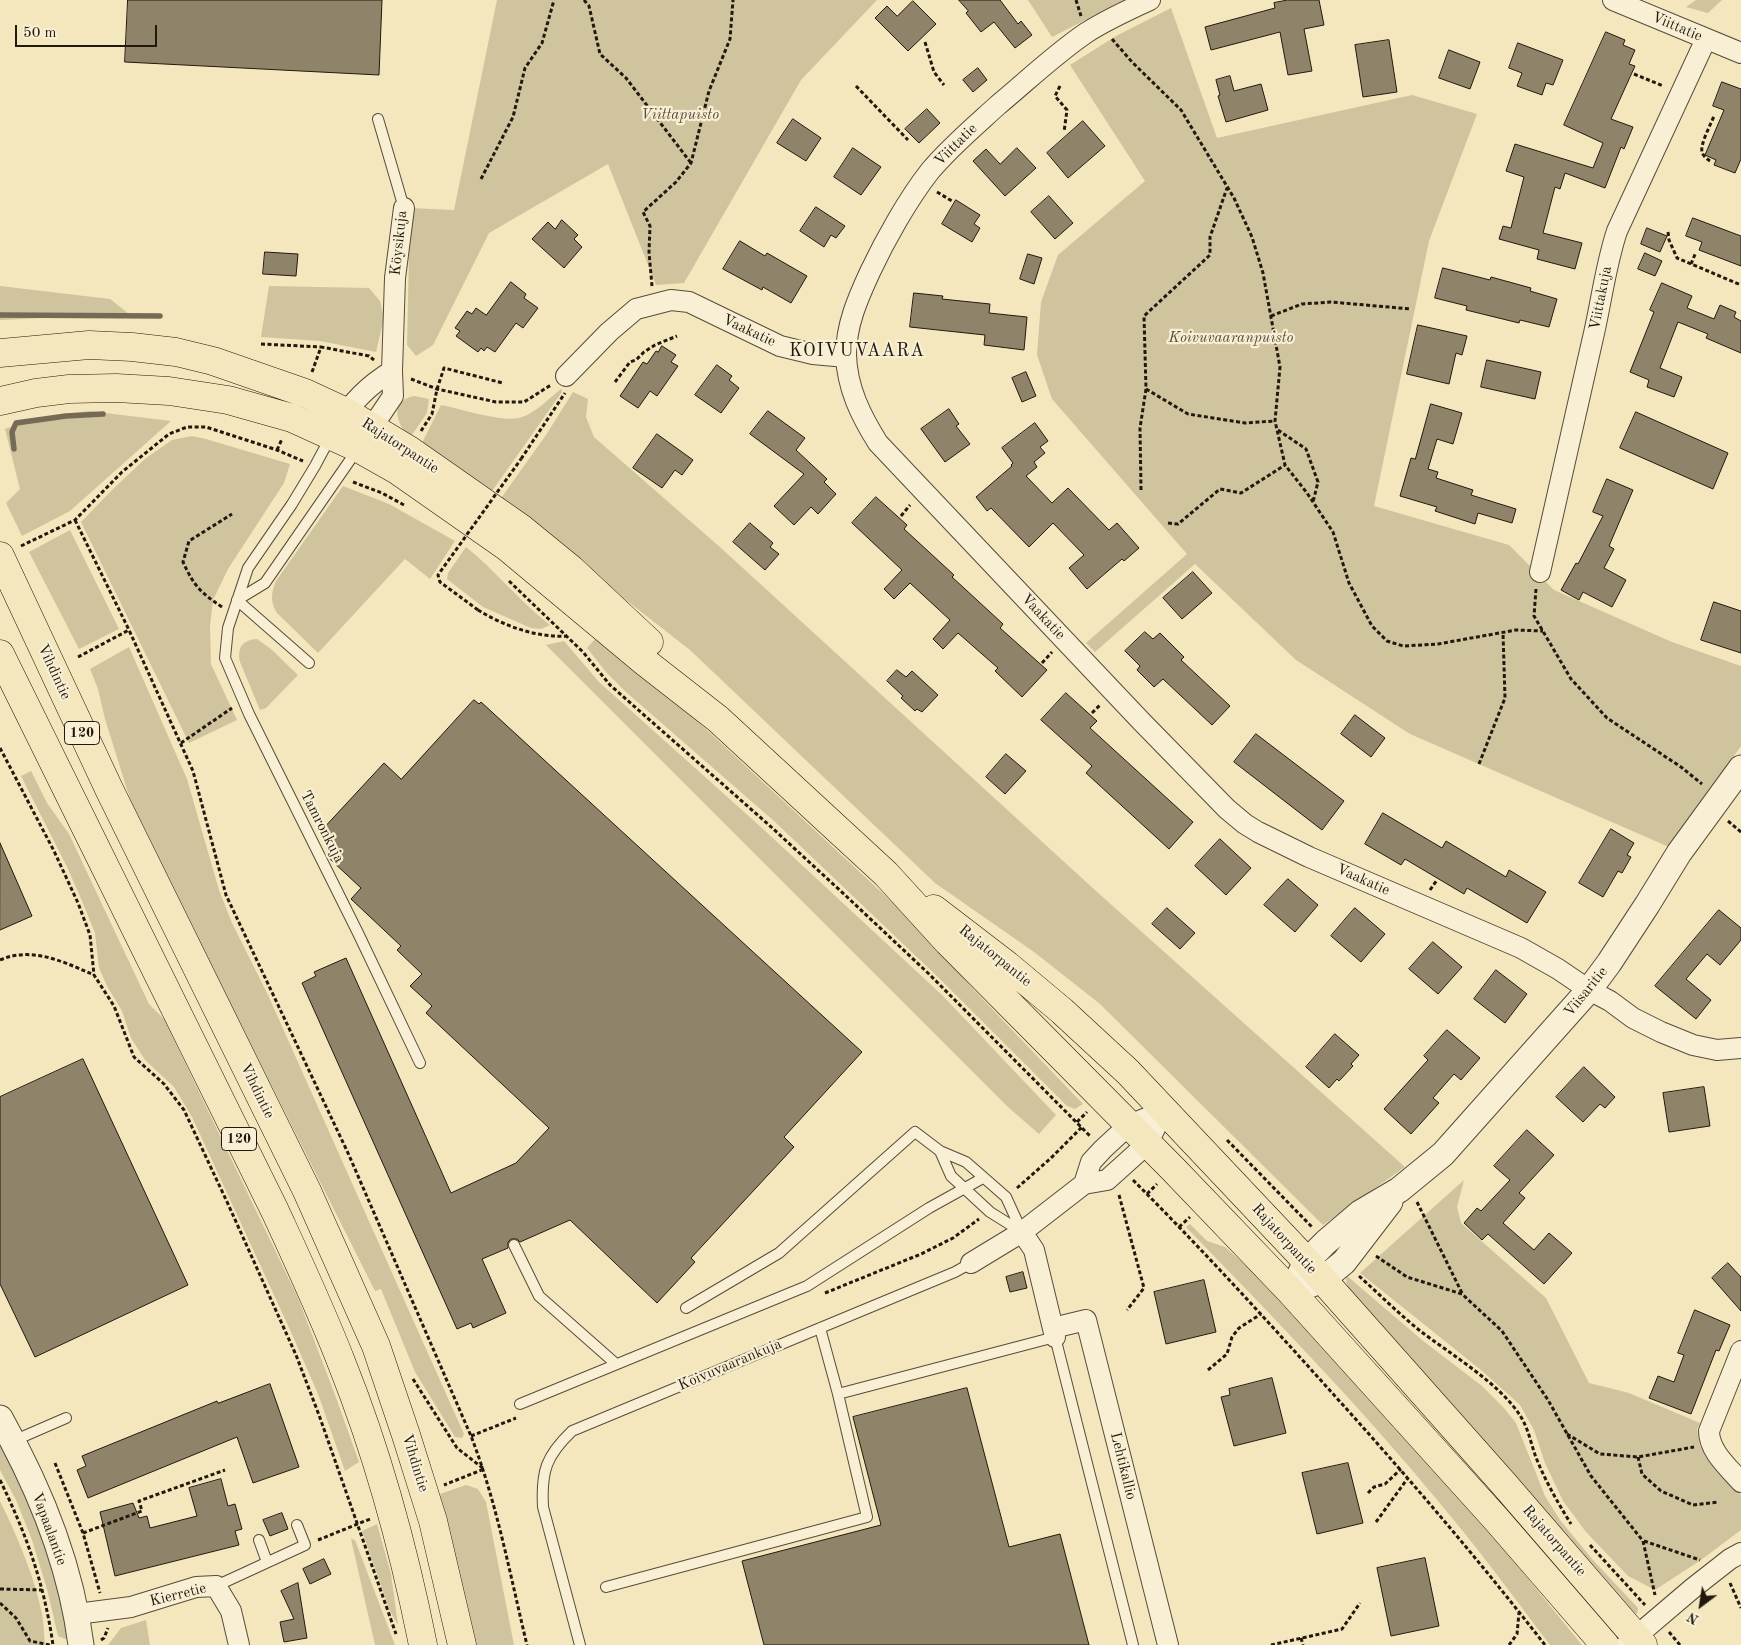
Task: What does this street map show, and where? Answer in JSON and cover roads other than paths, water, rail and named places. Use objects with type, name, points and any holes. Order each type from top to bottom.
[{"type":"main road","name":"Rajatorpantie","points":[[0,353],[90,345],[176,352],[212,361],[305,393],[346,412],[366,438],[522,529],[572,570],[661,653],[718,719],[886,874],[948,942],[1291,1292],[1496,1519],[1605,1645]]},
{"type":"main road","name":"Rajatorpantie","points":[[0,401],[36,393],[70,389],[116,388],[169,391],[228,400],[292,418],[331,436],[366,438]]},
{"type":"main road","name":"Vihdintie","points":[[10,551],[109,789],[306,1191],[376,1346],[433,1521],[462,1645]]},
{"type":"main road","name":"120","points":[[0,654],[275,1211],[308,1282],[342,1364],[371,1445],[400,1543],[414,1598],[411,1644]]},
{"type":"main road","name":"Rajatorpantie","points":[[886,874],[961,928],[1062,1011],[1128,1072],[1314,1271],[1504,1484],[1634,1642]]},
{"type":"street","name":"Viittatie","points":[[846,357],[848,333],[856,302],[877,257],[900,216],[930,172],[969,131],[1044,66],[1086,33],[1150,0]]},
{"type":"street","name":"Viittatie","points":[[1613,0],[1741,53]]},
{"type":"street","name":"Viittakuja","points":[[1540,572],[1595,330],[1611,248],[1617,231],[1706,39]]},
{"type":"street","name":"Köysikuja","points":[[366,438],[393,396],[395,278],[404,208]]},
{"type":"street","name":"Vaakatie","points":[[566,376],[609,332],[636,309],[671,300],[689,302],[780,346],[813,354],[846,357],[850,384],[857,405],[878,443],[1141,721],[1227,809],[1258,832],[1294,849],[1522,948],[1610,1001],[1633,1018],[1661,1032],[1690,1044],[1716,1050],[1741,1048]]},
{"type":"street","points":[[331,436],[346,412],[363,392],[374,382],[392,371]]},
{"type":"street","name":"Viisaritie","points":[[1314,1271],[1344,1262],[1409,1200],[1442,1154],[1478,1117],[1589,990],[1648,905],[1679,852],[1722,808],[1741,768]]},
{"type":"street","name":"Koivuvaarankuja","points":[[971,1263],[1022,1232],[1084,1184],[1107,1180],[1138,1135],[1164,1111]]},
{"type":"street","name":"Koivuvaarankuja","points":[[1084,1184],[1091,1162],[1103,1149],[1138,1135]]},
{"type":"street","name":"Viisaritie","points":[[1291,1292],[1314,1271],[1326,1242],[1360,1213],[1409,1200]]},
{"type":"street","points":[[1022,1232],[1034,1250],[1054,1332]]},
{"type":"street","name":"Lehtikallio","points":[[1054,1332],[1086,1320],[1168,1645]]},
{"type":"street","points":[[1741,1351],[1709,1432],[1709,1441],[1712,1447],[1741,1482]]},
{"type":"street","name":"Vapaalantie","points":[[0,1418],[13,1441],[41,1504],[60,1554],[77,1614],[81,1645]]},
{"type":"street","points":[[1634,1642],[1657,1610],[1741,1553]]},
{"type":"street","name":"Kierretie","points":[[77,1614],[131,1607],[196,1588],[216,1586],[231,1611],[239,1645]]},
{"type":"lane","name":"Köysikuja","points":[[378,119],[404,208]]},
{"type":"lane","name":"Tamronkuja","points":[[331,436],[292,504],[248,568],[228,628],[225,658],[243,700],[420,1063]]},
{"type":"lane","points":[[309,663],[237,600],[265,583],[366,438]]},
{"type":"lane","points":[[686,1308],[779,1253],[915,1132],[940,1151],[966,1162],[1006,1197],[1022,1232]]},
{"type":"lane","points":[[940,1151],[951,1176],[990,1212],[1022,1232]]},
{"type":"lane","points":[[520,1404],[807,1286],[929,1208],[983,1178]]},
{"type":"lane","points":[[514,1245],[539,1296],[616,1364]]},
{"type":"lane","name":"Koivuvaarankuja","points":[[580,1645],[543,1507],[542,1485],[546,1465],[556,1446],[572,1431],[955,1272],[971,1263]]},
{"type":"lane","points":[[606,1587],[866,1517],[838,1394],[820,1328]]},
{"type":"lane","points":[[838,1394],[1054,1332],[1133,1645]]},
{"type":"lane","points":[[13,1441],[66,1418]]},
{"type":"lane","points":[[216,1586],[306,1545],[298,1525]]},
{"type":"lane","points":[[259,1540],[267,1562]]},
{"type":"waterway","points":[[0,315],[160,316]]},
{"type":"waterway","points":[[14,449],[12,432],[16,423],[66,416],[103,414]]},
{"type":"district","name":"KOIVUVAARA","points":[[857,351]]},
{"type":"park label","name":"Viittapuisto","points":[[680,115]]},
{"type":"park label","name":"Koivuvaaranpuisto","points":[[1231,338]]}]
